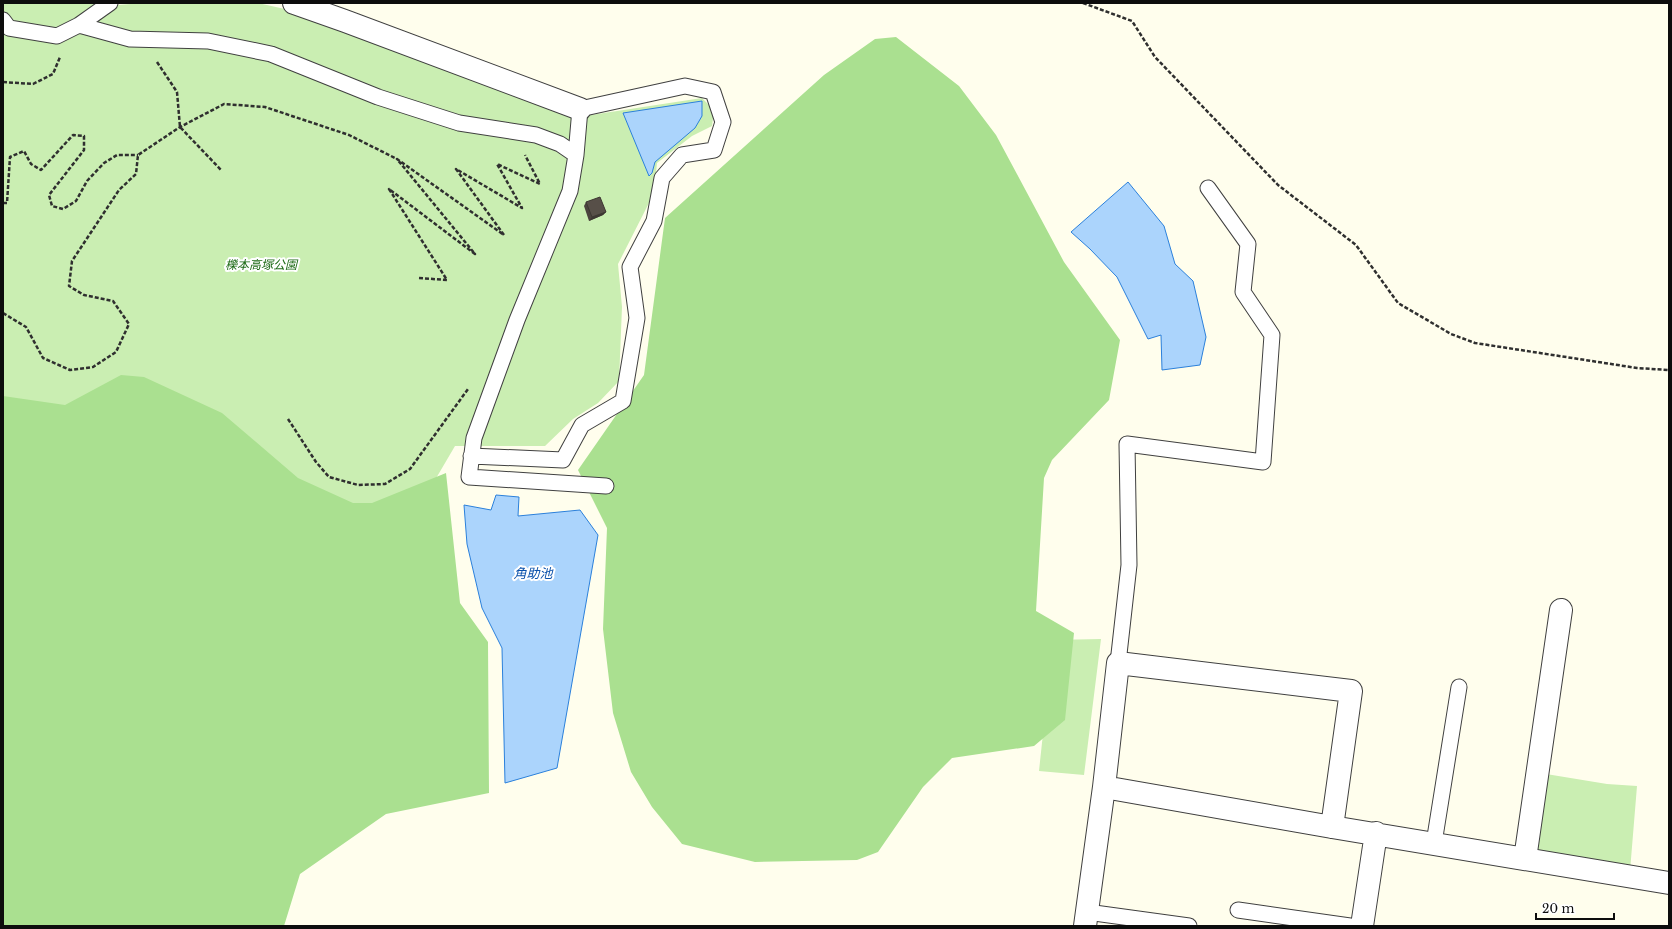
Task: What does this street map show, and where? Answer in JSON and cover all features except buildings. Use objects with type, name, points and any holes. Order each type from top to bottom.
[{"type":"street","points":[[294,3],[345,20],[580,109]]},
{"type":"street","points":[[1525,859],[1561,610]]},
{"type":"street","points":[[1086,919],[1104,787],[1118,663],[1351,691],[1332,827]]},
{"type":"street","points":[[1104,787],[1332,827],[1376,833],[1669,883]]},
{"type":"street","points":[[1362,926],[1376,833]]},
{"type":"lane","points":[[3,20],[9,28],[57,36],[79,25],[110,3]]},
{"type":"lane","points":[[79,25],[130,39],[208,41],[271,54],[378,97],[459,123],[528,133],[560,144],[576,155]]},
{"type":"lane","points":[[471,456],[563,460],[582,425],[623,402],[637,318],[630,267],[654,221],[662,178],[682,155],[714,150],[723,122],[713,92],[685,86],[580,109],[576,155],[570,191],[517,320],[474,438],[471,456],[470,477],[606,486]]},
{"type":"lane","points":[[1118,663],[1129,565],[1127,444],[1263,462],[1272,335],[1243,292],[1248,244],[1208,188]]},
{"type":"lane","points":[[1434,843],[1459,687]]},
{"type":"lane","points":[[1238,910],[1350,926]]},
{"type":"lane","points":[[1086,919],[1189,926]]},
{"type":"path","points":[[1083,3],[1132,21],[1155,57],[1278,185],[1356,245],[1398,303],[1451,334],[1475,343],[1637,368],[1669,370]]},
{"type":"path","points":[[3,82],[33,84],[53,74],[63,48],[57,36]]},
{"type":"path","points":[[130,39],[158,63],[177,92],[180,127],[222,171]]},
{"type":"path","points":[[3,203],[8,203],[10,157],[24,151],[31,164],[41,170],[73,135],[84,136],[84,150],[49,195],[52,206],[63,209],[76,201],[87,181],[104,163],[117,155],[138,154],[180,127],[224,104],[265,107],[349,135],[397,158],[504,235],[456,169],[522,208],[497,164],[540,184],[522,149],[528,133]]},
{"type":"path","points":[[3,313],[26,327],[43,358],[70,370],[93,367],[116,352],[129,324],[113,301],[84,295],[69,286],[72,261],[119,190],[136,174],[138,154]]},
{"type":"path","points":[[397,158],[476,254],[388,189],[447,280],[419,278]]},
{"type":"path","points":[[288,419],[316,462],[329,477],[358,485],[385,484],[410,469],[470,385]]},
{"type":"green space","name":"櫟本高塚公園","points":[[3,3],[117,3],[118,5],[142,3],[258,3],[307,14],[544,102],[591,115],[702,98],[714,110],[712,126],[692,136],[657,163],[654,193],[618,264],[622,307],[619,381],[598,403],[573,419],[545,446],[455,446],[418,509],[344,535],[3,463]]},
{"type":"green space","points":[[896,37],[959,86],[996,135],[1064,262],[1120,340],[1109,400],[1052,460],[1044,478],[1036,611],[1074,633],[1065,720],[1034,746],[952,758],[923,787],[878,852],[857,860],[755,862],[682,844],[652,807],[631,772],[613,713],[603,629],[607,528],[578,470],[644,375],[665,218],[824,75],[875,39]]},
{"type":"green space","points":[[121,375],[144,377],[222,413],[298,478],[353,503],[372,503],[446,473],[460,603],[488,642],[489,793],[386,814],[300,874],[284,926],[3,926],[3,396],[65,405]]},
{"type":"green space","points":[[1101,639],[1084,775],[1039,771],[1053,640]]},
{"type":"green space","points":[[1540,773],[1607,784],[1637,786],[1630,871],[1529,856]]},
{"type":"water","points":[[702,101],[702,116],[695,128],[655,162],[652,173],[649,176],[623,113]]},
{"type":"water","points":[[1128,182],[1164,226],[1175,264],[1193,281],[1206,337],[1200,365],[1162,370],[1161,335],[1148,339],[1117,277],[1071,232]]},
{"type":"water","name":"角助池","points":[[496,495],[519,497],[518,516],[580,510],[598,535],[557,768],[505,783],[502,648],[482,608],[467,544],[464,505],[491,510]]}]
